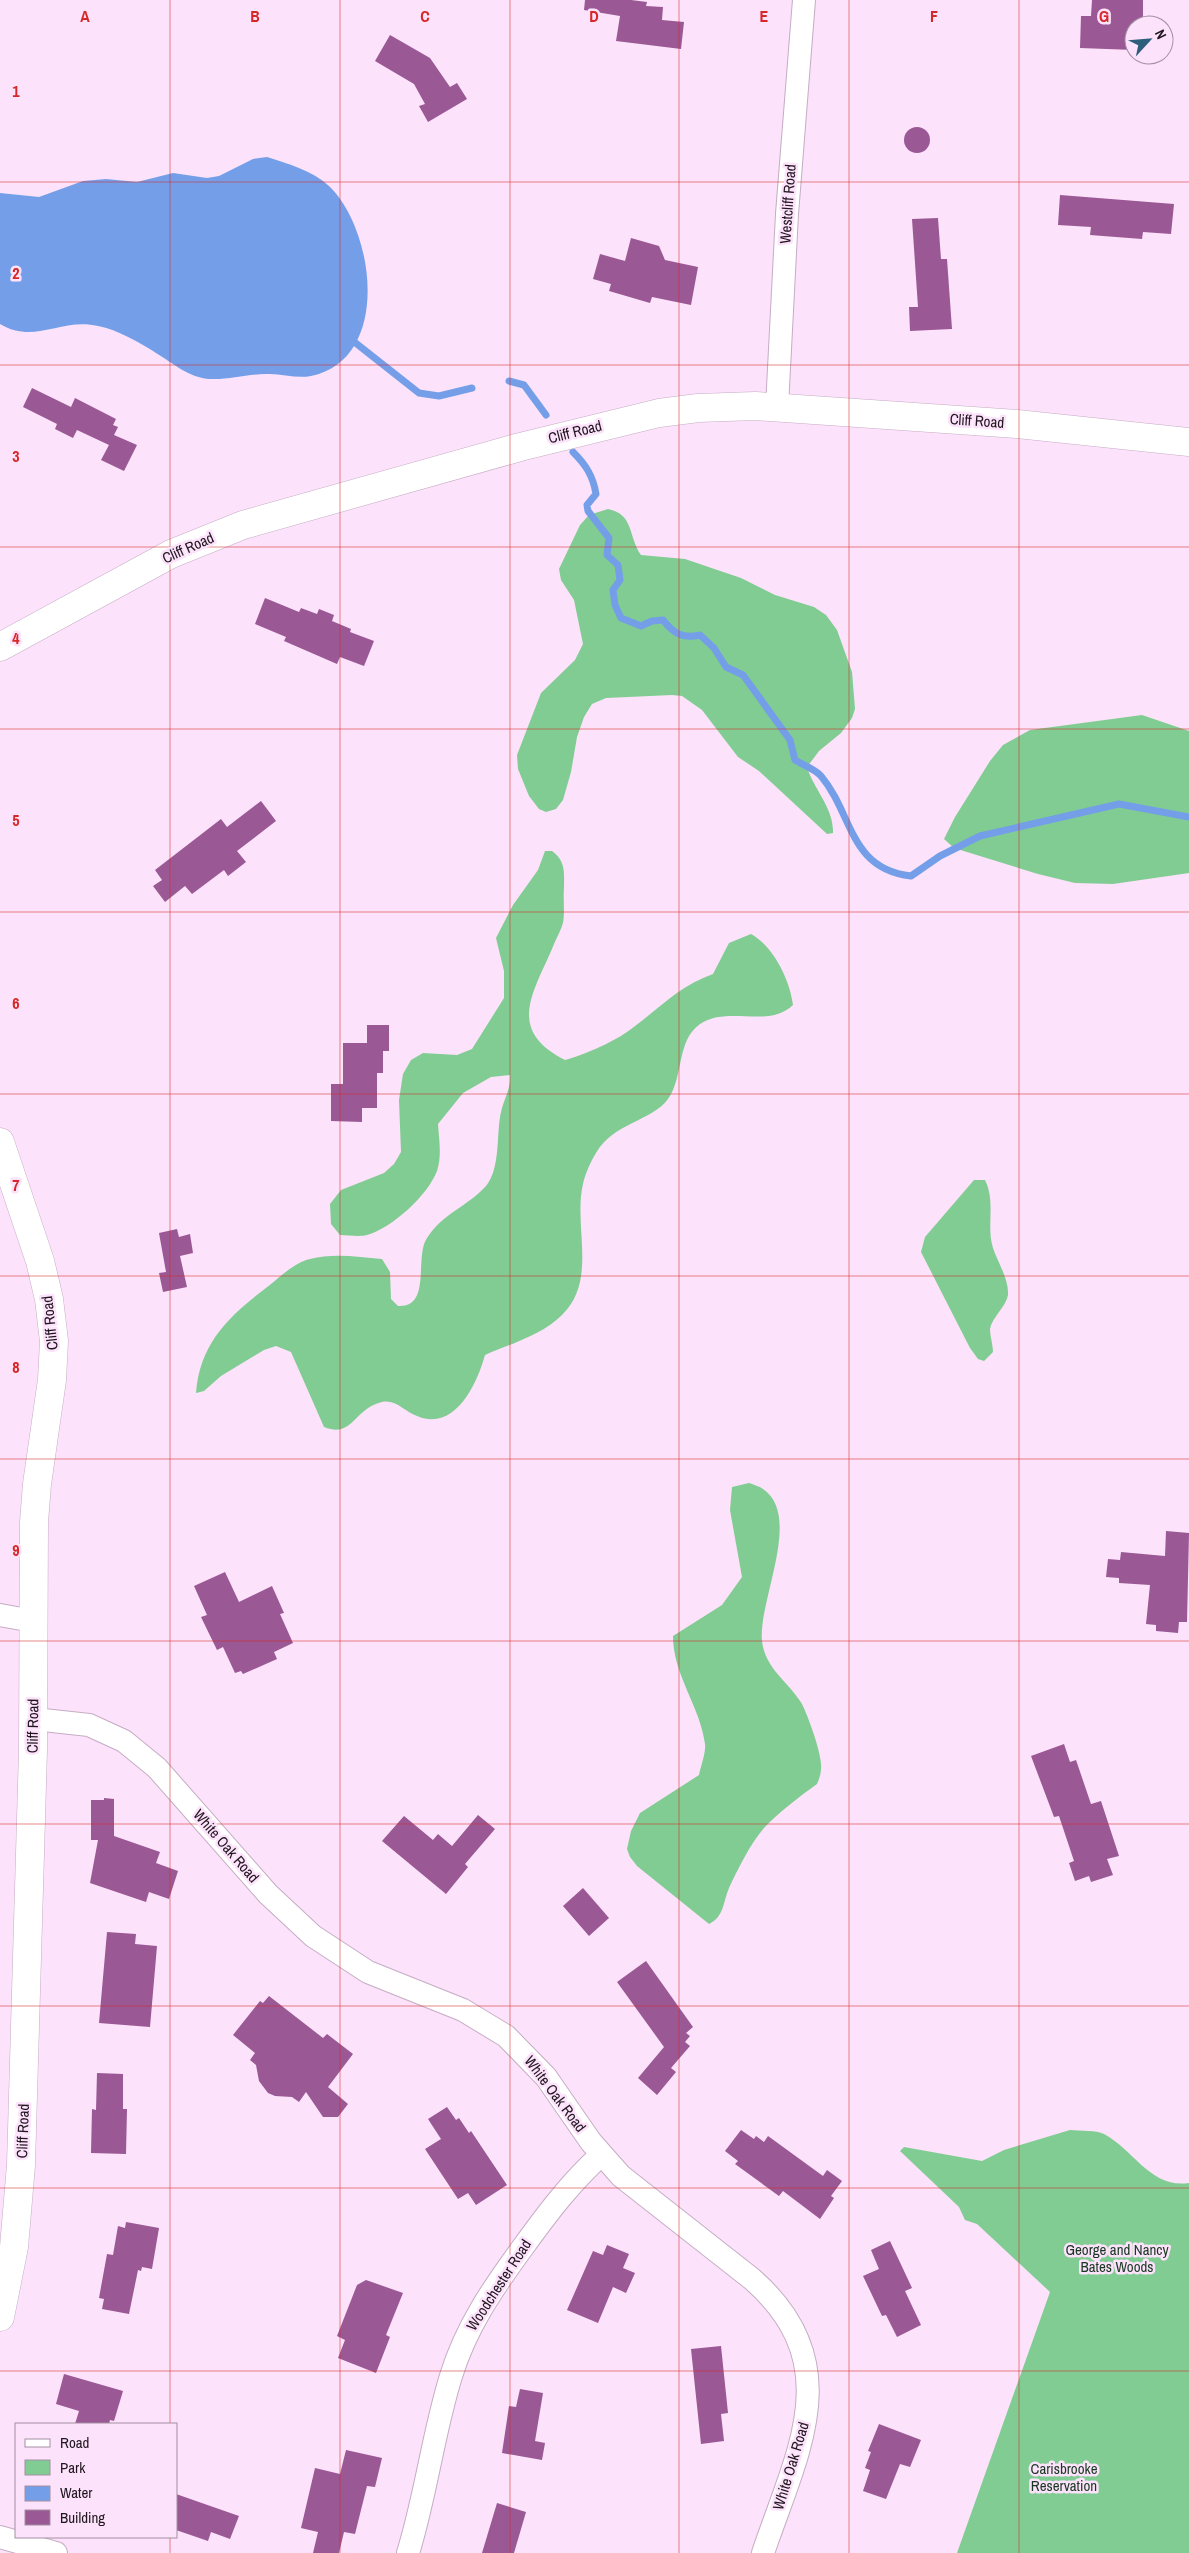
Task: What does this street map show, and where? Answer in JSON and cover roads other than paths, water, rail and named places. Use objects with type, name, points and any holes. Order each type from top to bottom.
[{"type":"street","name":"Westcliff Road","points":[[777,408],[788,204],[804,0]]},
{"type":"street","name":"Cliff Road","points":[[0,647],[171,554],[204,539],[267,517],[623,420],[698,408],[777,408],[1017,424],[1189,442]]},
{"type":"street","name":"Cliff Road","points":[[0,1142],[35,1243],[49,1299],[53,1326],[52,1380],[35,1503],[34,1718],[22,2164],[15,2237],[0,2317]]},
{"type":"street","points":[[0,1615],[33,1621]]},
{"type":"street","name":"White Oak Road","points":[[34,1718],[74,1722],[98,1728],[120,1738],[157,1768],[268,1894],[313,1936],[368,1972],[474,2015],[516,2045],[546,2077],[601,2155],[634,2187],[762,2288],[784,2314],[800,2343],[806,2364],[809,2386],[806,2422],[763,2553]]},
{"type":"street","name":"Woodchester Road","points":[[408,2553],[444,2399],[466,2334],[492,2290],[554,2204],[578,2176],[601,2155]]},
{"type":"street","points":[[0,2537],[56,2553]]},
{"type":"water","points":[[267,157],[291,165],[322,180],[345,206],[357,232],[365,261],[368,291],[364,320],[354,345],[337,365],[305,377],[266,374],[210,379],[188,373],[121,333],[106,328],[85,324],[25,332],[13,330],[0,324],[0,193],[39,197],[83,181],[106,179],[137,182],[173,173],[207,178],[219,176],[253,159]]},
{"type":"waterway","points":[[348,337],[419,393],[439,396],[472,388]]},
{"type":"waterway","points":[[509,381],[524,385],[546,415]]},
{"type":"waterway","points":[[573,452],[588,471],[595,488],[596,494],[587,505],[588,511],[609,538],[607,555],[618,565],[620,580],[613,590],[615,605],[621,618],[641,626],[652,621],[663,620],[671,629],[679,634],[684,636],[700,635],[714,648],[726,667],[743,675],[790,740],[795,760],[821,776],[832,791],[855,838],[875,863],[891,871],[911,876],[940,856],[980,836],[1119,804],[1189,817]]},
{"type":"park label","name":"George and Nancy Bates Woods","points":[[1117,2258]]},
{"type":"park label","name":"Carisbrooke Reservation","points":[[1064,2478]]}]
